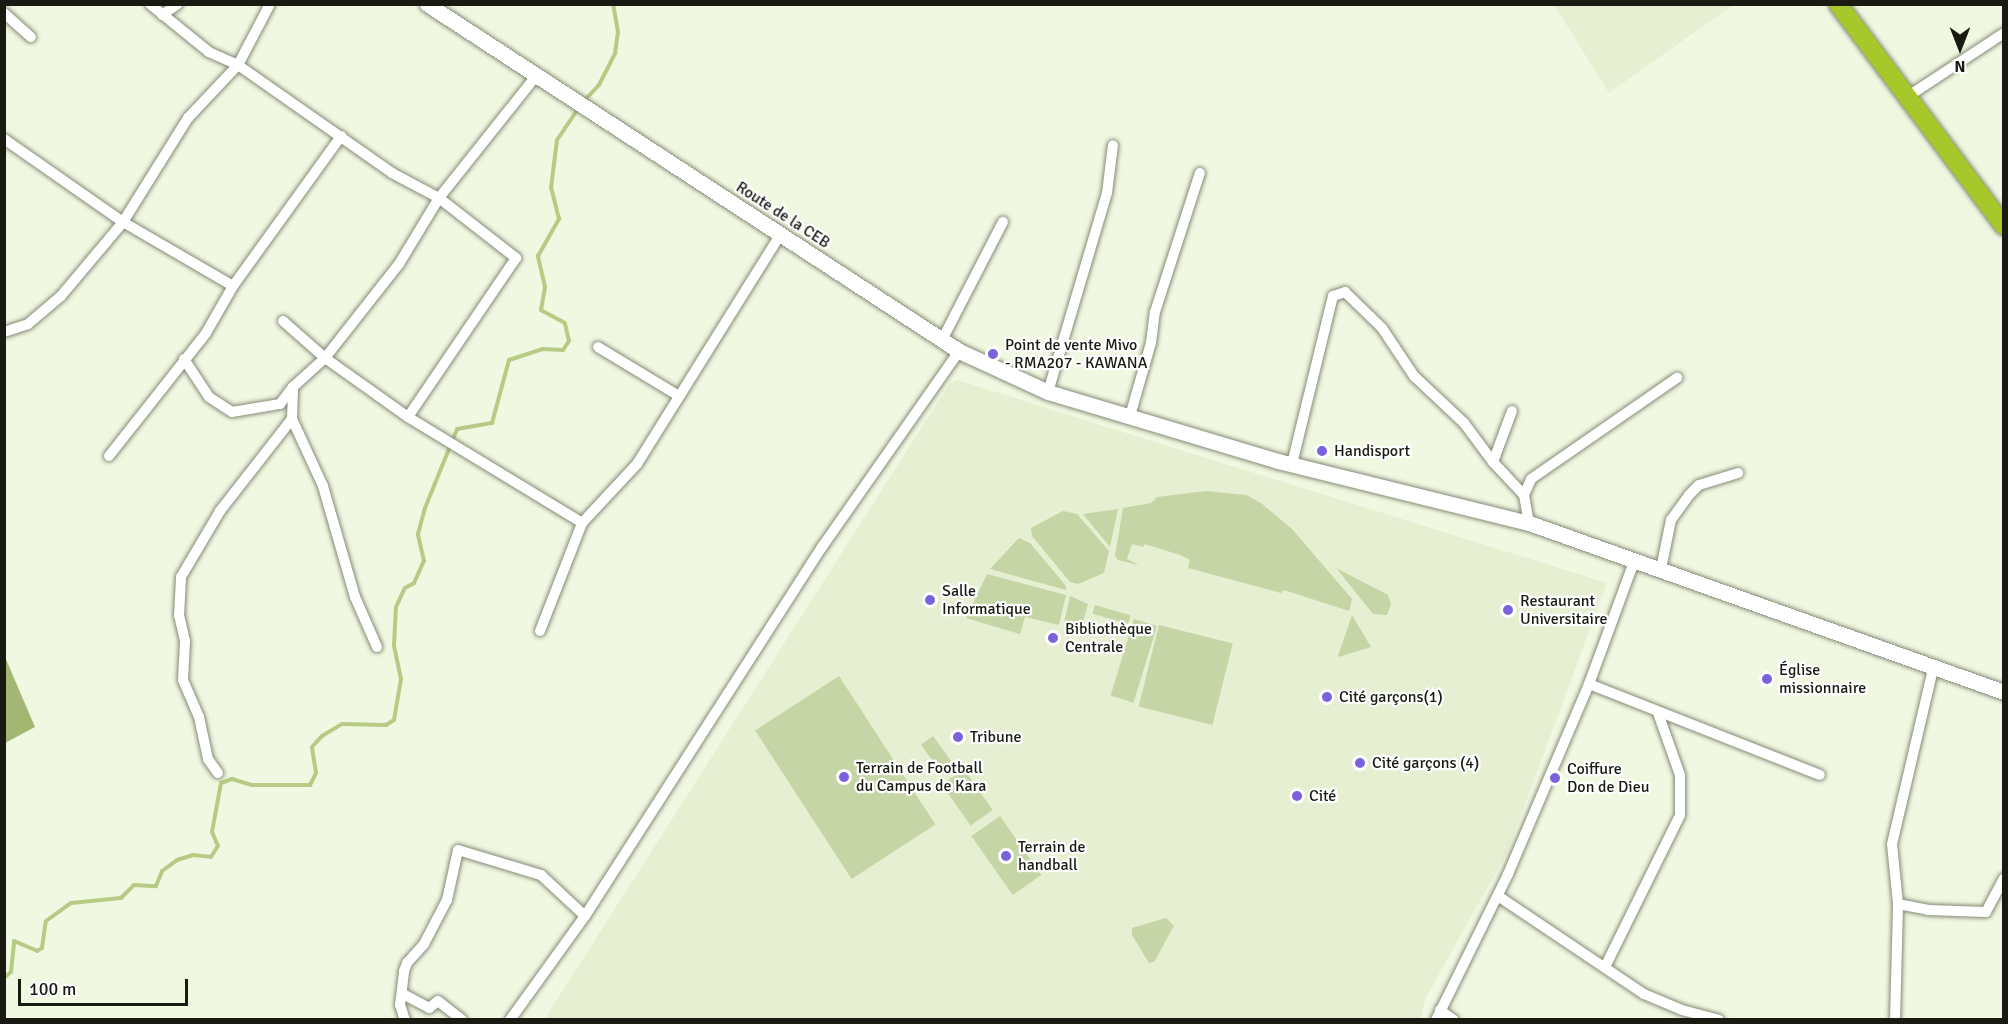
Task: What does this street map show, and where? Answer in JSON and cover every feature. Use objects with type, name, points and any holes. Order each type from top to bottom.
[{"type":"highway","points":[[1838,4],[2004,226]]},
{"type":"main road","points":[[427,4],[536,76]]},
{"type":"main road","name":"Route de la CEB","points":[[536,76],[959,351],[1048,392],[1292,464],[1529,523],[2004,692]]},
{"type":"street","points":[[150,4],[209,52],[238,65],[341,135],[392,173],[439,198],[516,258],[408,417]]},
{"type":"street","points":[[162,15],[178,4]]},
{"type":"street","points":[[4,332],[28,324],[61,296],[123,222],[188,118],[238,65],[270,4]]},
{"type":"street","points":[[4,13],[31,37]]},
{"type":"street","points":[[1907,97],[2004,33]]},
{"type":"street","points":[[184,359],[209,397],[232,412],[280,404],[293,387],[325,358],[399,264],[439,198],[536,76]]},
{"type":"street","points":[[109,456],[206,333],[233,286],[341,135]]},
{"type":"street","points":[[6,142],[123,222],[233,286]]},
{"type":"street","points":[[1048,392],[1107,193],[1113,145]]},
{"type":"street","points":[[1130,416],[1151,343],[1155,312],[1200,173]]},
{"type":"street","points":[[942,340],[1003,222]]},
{"type":"street","points":[[540,631],[582,524],[637,464],[780,235]]},
{"type":"street","points":[[1292,464],[1333,296],[1345,292],[1382,328],[1414,376],[1464,423],[1493,462],[1524,495],[1529,523]]},
{"type":"street","points":[[283,321],[325,358],[408,417],[582,524]]},
{"type":"street","points":[[598,347],[679,396]]},
{"type":"street","points":[[510,1020],[585,916],[822,547],[959,351]]},
{"type":"street","points":[[1524,495],[1531,479],[1677,378]]},
{"type":"street","points":[[293,387],[292,419],[323,486],[355,597],[378,647]]},
{"type":"street","points":[[1493,462],[1512,411]]},
{"type":"street","points":[[218,773],[208,759],[199,717],[183,680],[185,641],[178,616],[182,577],[220,511],[292,419]]},
{"type":"street","points":[[1661,569],[1671,520],[1689,495],[1699,485],[1738,473]]},
{"type":"street","points":[[1454,1020],[1438,1015],[1498,896],[1589,684],[1635,559]]},
{"type":"street","points":[[1895,1020],[1898,904],[1892,844],[1934,669]]},
{"type":"street","points":[[1589,684],[1820,775]]},
{"type":"street","points":[[1605,968],[1680,815],[1680,775],[1658,713]]},
{"type":"street","points":[[405,1020],[400,1005],[407,963],[424,944],[447,900],[458,850],[541,875],[585,916]]},
{"type":"street","points":[[1898,904],[1928,910],[1986,912],[2004,878]]},
{"type":"street","points":[[1498,896],[1652,998],[1719,1020]]},
{"type":"street","points":[[403,994],[429,1008],[438,1001],[462,1020]]},
{"type":"shaded area","points":[[1554,5],[1733,5],[1609,93]]},
{"type":"shaded area","points":[[957,380],[1607,583],[1507,853],[1425,999],[1421,1019],[544,1020],[950,383]]},
{"type":"green space","points":[[1206,491],[1246,495],[1261,503],[1292,529],[1352,599],[1349,611],[1284,590],[1281,593],[1188,568],[1190,560],[1145,544],[1143,547],[1132,544],[1127,559],[1139,565],[1118,560],[1115,556],[1123,508],[1151,503],[1157,497]]},
{"type":"green space","points":[[1118,509],[1110,547],[1083,514]]},
{"type":"green space","points":[[1063,511],[1077,514],[1109,551],[1104,573],[1078,584],[1070,582],[1032,536],[1031,528]]},
{"type":"green space","points":[[1019,538],[1030,543],[1066,586],[1066,590],[990,569]]},
{"type":"green space","points":[[1336,568],[1388,595],[1391,604],[1387,615],[1373,614]]},
{"type":"green space","points":[[987,574],[1066,595],[1059,625],[1025,617],[1020,634],[966,618]]},
{"type":"green space","points":[[1070,596],[1088,604],[1081,628],[1064,623]]},
{"type":"green space","points":[[1095,605],[1131,615],[1128,624],[1093,614]]},
{"type":"green space","points":[[1352,615],[1371,647],[1338,657],[1338,656]]},
{"type":"green space","points":[[1134,619],[1157,626],[1134,703],[1111,696]]},
{"type":"green space","points":[[1159,625],[1233,643],[1212,725],[1139,707]]},
{"type":"green space","points":[[5,657],[35,727],[4,743]]},
{"type":"green space","name":"Terrain de Football du Campus de Kara","points":[[839,676],[935,824],[852,879],[755,730]]},
{"type":"green space","points":[[933,736],[951,761],[939,770],[921,745]]},
{"type":"green space","points":[[964,769],[993,810],[971,825],[942,784]]},
{"type":"green space","name":"Terrain de handball","points":[[1000,816],[1041,875],[1013,895],[971,836]]},
{"type":"green space","points":[[1166,918],[1174,926],[1154,962],[1149,963],[1132,935],[1132,928]]},
{"type":"waterway","points":[[584,101],[599,85],[615,53],[618,32],[613,4]]},
{"type":"waterway","points":[[4,978],[11,972],[14,941],[37,951],[42,948],[46,921],[71,903],[121,898],[134,885],[156,886],[162,871],[177,860],[193,855],[211,857],[218,846],[212,832],[221,783],[232,779],[252,785],[310,785],[316,773],[312,747],[322,736],[342,724],[386,725],[394,720],[401,679],[394,645],[396,607],[405,588],[414,583],[424,561],[418,534],[425,508],[457,429],[492,423],[509,360],[542,349],[563,350],[569,341],[565,323],[541,310],[545,287],[538,256],[559,219],[551,188],[557,140],[579,107]]},
{"type":"place","name":"Point de vente Mivo - RMA207 - KAWANA","points":[[993,354]]},
{"type":"place","name":"Handisport","points":[[1322,451]]},
{"type":"place","name":"Salle Informatique","points":[[930,600]]},
{"type":"place","name":"Restaurant Universitaire","points":[[1508,610]]},
{"type":"place","name":"Bibliothèque Centrale","points":[[1053,638]]},
{"type":"place","name":"Église missionnaire","points":[[1767,679]]},
{"type":"place","name":"Cité garçons(1)","points":[[1327,697]]},
{"type":"place","name":"Tribune","points":[[958,737]]},
{"type":"place","name":"Cité garçons (4)","points":[[1360,763]]},
{"type":"place","name":"Terrain de Football du Campus de Kara","points":[[844,777]]},
{"type":"place","name":"Coiffure Don de Dieu","points":[[1555,778]]},
{"type":"place","name":"Cité","points":[[1297,796]]},
{"type":"place","name":"Terrain de handball","points":[[1006,856]]}]
